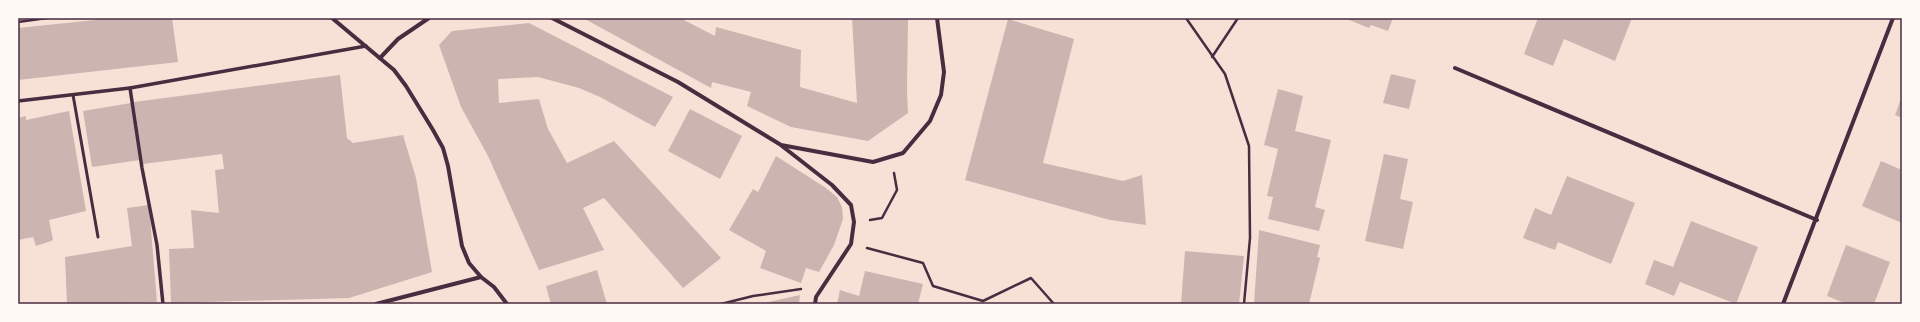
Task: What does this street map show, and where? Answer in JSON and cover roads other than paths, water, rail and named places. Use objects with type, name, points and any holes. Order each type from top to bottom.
[{"type":"street","points":[[332,18],[394,70],[406,86],[443,148],[448,166],[462,246],[469,263],[481,277],[494,287],[507,304]]},
{"type":"street","points":[[380,58],[398,39],[429,18]]},
{"type":"street","points":[[552,18],[678,82],[781,145],[832,185],[851,205],[854,222],[851,244],[816,297],[815,304]]},
{"type":"street","points":[[781,145],[873,162],[903,153],[930,121],[940,94],[944,72],[937,18]]},
{"type":"street","points":[[1784,304],[1893,18]]},
{"type":"street","points":[[18,101],[130,88],[366,46]]},
{"type":"street","points":[[1455,68],[1817,220]]},
{"type":"street","points":[[130,88],[142,168],[158,245],[163,304]]},
{"type":"street","points":[[376,304],[481,277]]},
{"type":"lane","points":[[73,95],[98,237]]}]
